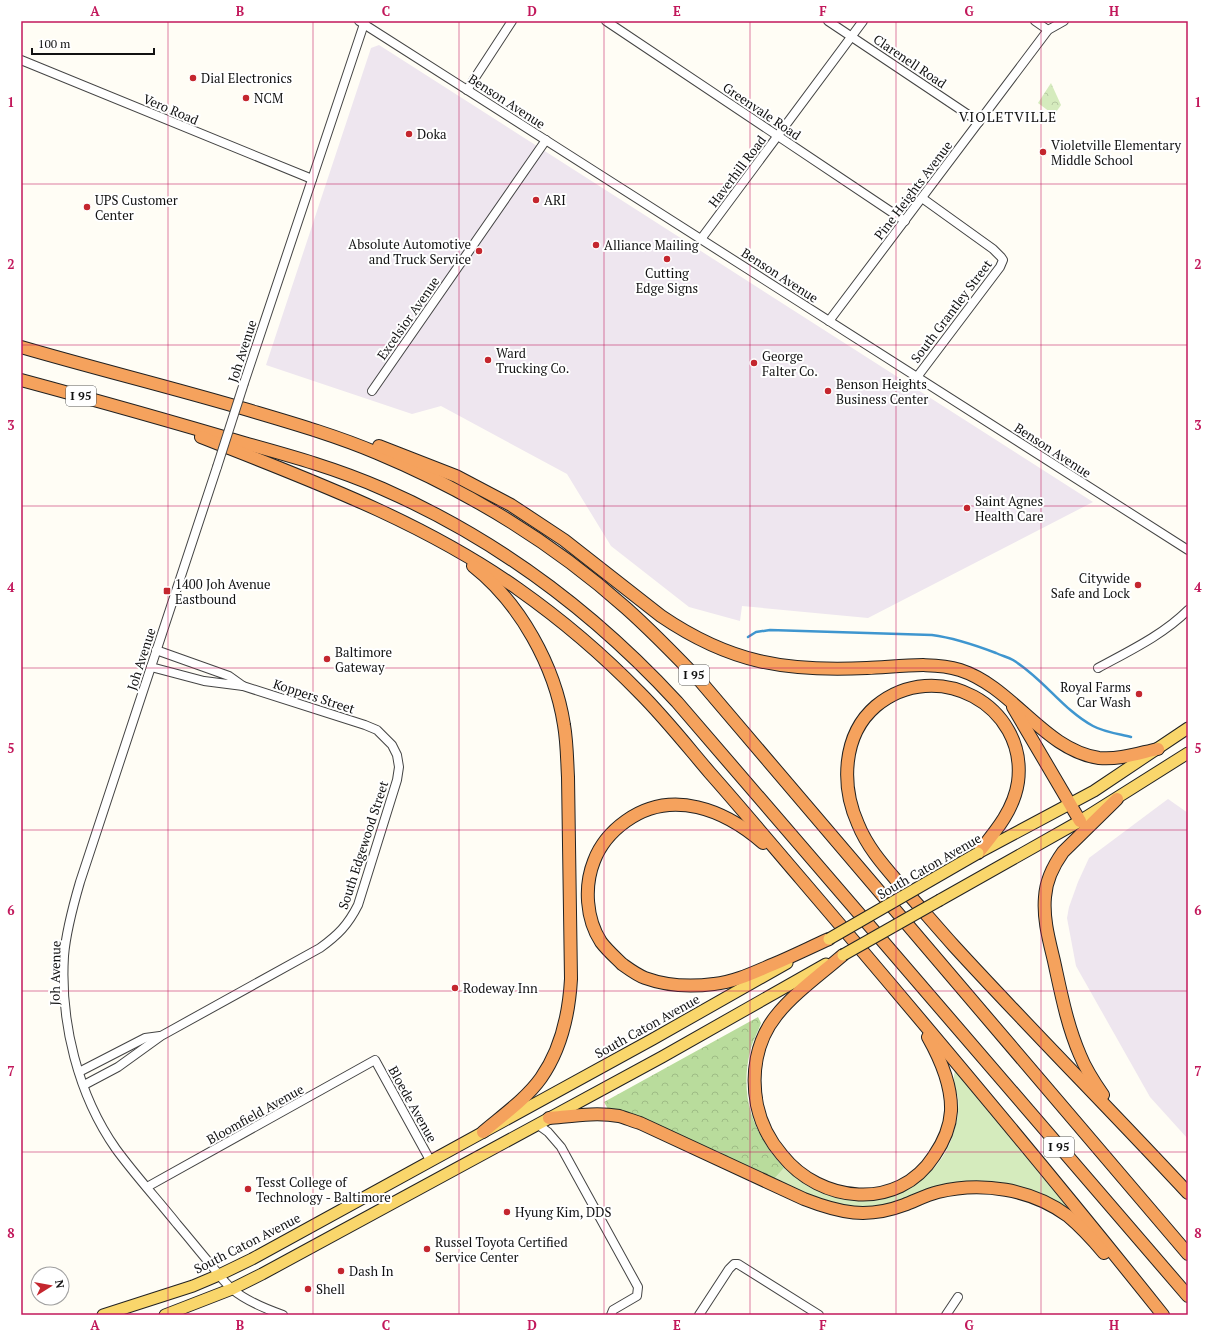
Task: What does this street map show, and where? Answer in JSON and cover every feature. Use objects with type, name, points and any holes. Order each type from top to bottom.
[{"type":"highway","name":"I 95","points":[[21,347],[294,423],[355,445],[396,462],[451,487],[502,517],[548,547],[602,588],[626,608],[665,645],[715,698],[1188,1254]]},
{"type":"highway","name":"I 95","points":[[21,380],[293,457],[343,473],[387,491],[438,515],[484,541],[534,574],[581,611],[625,649],[677,702],[1077,1169],[1188,1296]]},
{"type":"highway","points":[[211,399],[300,421],[357,438],[456,476],[511,506],[545,527],[589,558],[661,616],[677,627],[718,648],[742,657],[792,667],[853,669],[924,665],[943,666],[960,670],[978,678],[1006,696],[1054,738],[1070,748],[1084,754],[1100,758],[1114,758],[1158,749]]},
{"type":"highway","points":[[140,413],[364,503],[421,530],[488,568],[521,591],[567,626],[610,663],[641,694],[680,737],[900,995],[1096,1231],[1163,1315]]},
{"type":"highway","points":[[421,530],[483,574],[520,616],[537,645],[557,695],[564,724],[567,752],[571,979],[570,1005],[564,1029],[554,1056],[541,1078],[512,1108],[482,1132]]},
{"type":"highway","points":[[978,853],[1006,815],[1015,794],[1019,769],[1017,755],[1006,727],[997,714],[982,702],[969,694],[952,687],[923,685],[902,691],[876,706],[865,718],[855,734],[849,749],[847,766],[850,798],[857,823],[866,842],[881,863],[969,962],[1188,1193]]},
{"type":"highway","points":[[1006,696],[1080,821]]},
{"type":"highway","points":[[1117,799],[1067,848],[1056,862],[1049,875],[1044,897],[1046,923],[1065,1011],[1080,1057],[1089,1075],[1103,1096],[1148,1150]]},
{"type":"highway","points":[[794,871],[754,836],[734,822],[714,812],[693,806],[672,804],[652,808],[633,816],[616,828],[602,845],[594,860],[589,879],[588,902],[592,923],[601,942],[614,957],[629,969],[644,978],[674,985],[693,986],[715,984],[738,978],[760,970],[829,939]]},
{"type":"highway","points":[[843,955],[789,1001],[776,1016],[766,1032],[759,1049],[754,1073],[756,1102],[766,1133],[787,1162],[802,1176],[818,1185],[852,1195],[870,1195],[886,1192],[904,1185],[918,1175],[931,1162],[941,1146],[948,1127],[951,1111],[950,1093],[946,1074],[928,1038],[900,995]]},
{"type":"highway","points":[[549,1118],[587,1114],[620,1116],[640,1123],[804,1199],[826,1208],[846,1212],[866,1213],[885,1211],[937,1192],[957,1188],[979,1186],[1021,1193],[1045,1203],[1067,1216],[1090,1237],[1158,1315]]},
{"type":"main road","name":"South Caton Avenue","points":[[103,1315],[172,1293],[219,1275],[252,1259],[653,1039],[978,853],[1101,787],[1188,728]]},
{"type":"main road","points":[[165,1315],[232,1289],[262,1274],[662,1056],[1080,821],[1188,753]]},
{"type":"street","points":[[467,90],[512,21]]},
{"type":"street","name":"Greenvale Road","points":[[606,21],[905,221]]},
{"type":"street","name":"Clarenell Road","points":[[828,21],[979,122]]},
{"type":"street","name":"Haverhill Road","points":[[701,239],[863,21]]},
{"type":"street","points":[[1036,21],[1048,30]]},
{"type":"street","name":"Pine Heights Avenue","points":[[829,321],[1048,30],[1064,21]]},
{"type":"street","name":"Benson Avenue","points":[[363,22],[467,90],[1188,550]]},
{"type":"street","name":"Joh Avenue","points":[[283,1315],[264,1308],[232,1289],[147,1187],[111,1140],[101,1124],[79,1072],[66,1017],[64,955],[70,918],[82,875],[363,22]]},
{"type":"street","name":"Vero Road","points":[[21,60],[312,179]]},
{"type":"street","name":"Excelsior Avenue","points":[[372,391],[546,140]]},
{"type":"street","name":"South Grantley Street","points":[[917,377],[1000,267],[1003,260],[993,249],[922,198]]},
{"type":"street","points":[[1098,668],[1135,648],[1165,628],[1188,610]]},
{"type":"street","name":"Koppers Street","points":[[156,650],[229,676],[243,686]]},
{"type":"street","name":"Koppers Street","points":[[151,667],[204,680],[243,686],[377,730]]},
{"type":"street","name":"South Edgewood Street","points":[[84,1085],[118,1067],[161,1036],[320,948],[334,938],[351,919],[358,905],[397,780],[399,767],[397,754],[392,745],[377,730]]},
{"type":"street","name":"South Edgewood Street","points":[[79,1072],[145,1038],[161,1036]]},
{"type":"street","name":"Bloede Avenue","points":[[375,1060],[430,1160]]},
{"type":"street","name":"Bloomfield Avenue","points":[[147,1187],[375,1060]]},
{"type":"street","points":[[537,1124],[548,1132],[561,1147],[638,1287],[637,1296],[613,1310],[611,1315]]},
{"type":"street","points":[[699,1315],[729,1269],[734,1264],[741,1265],[819,1315]]},
{"type":"street","points":[[946,1315],[958,1297]]},
{"type":"shaded area","points":[[379,45],[1093,502],[868,618],[742,606],[740,621],[689,607],[611,546],[567,474],[441,406],[412,414],[266,365],[371,48]]},
{"type":"shaded area","points":[[1168,799],[1188,813],[1188,1139],[1150,1097],[1076,966],[1067,918],[1069,907],[1078,882],[1089,858]]},
{"type":"green space","points":[[1051,83],[1061,105],[1054,115],[1038,103]]},
{"type":"green space","points":[[758,1017],[761,1023],[750,1052],[746,1084],[748,1100],[757,1129],[773,1155],[784,1168],[774,1179],[608,1109],[604,1102]]},
{"type":"green space","points":[[955,1071],[1067,1207],[1037,1192],[1009,1185],[898,1202],[878,1207],[851,1208],[830,1204],[774,1179],[784,1168],[808,1186],[825,1194],[846,1200],[866,1201],[886,1197],[905,1190],[922,1179],[936,1165],[948,1148],[955,1128],[958,1113],[958,1098],[954,1081]]},
{"type":"waterway","points":[[748,637],[756,632],[770,630],[932,635],[957,640],[1013,660],[1024,667],[1062,703],[1082,719],[1102,730],[1131,737]]},
{"type":"place","name":"Dial Electronics","points":[[193,78]]},
{"type":"place","name":"NCM","points":[[246,98]]},
{"type":"place","name":"Doka","points":[[409,134]]},
{"type":"place","name":"Violetville Elementary Middle School","points":[[1043,152]]},
{"type":"place","name":"ARI","points":[[536,200]]},
{"type":"place","name":"UPS Customer Center","points":[[87,207]]},
{"type":"place","name":"Alliance Mailing","points":[[596,245]]},
{"type":"place","name":"Absolute Automotive and Truck Service","points":[[479,251]]},
{"type":"place","name":"Cutting Edge Signs","points":[[667,259]]},
{"type":"place","name":"Ward Trucking Co.","points":[[488,360]]},
{"type":"place","name":"George Falter Co.","points":[[754,363]]},
{"type":"place","name":"Benson Heights Business Center","points":[[828,391]]},
{"type":"place","name":"Saint Agnes Health Care","points":[[967,508]]},
{"type":"place","name":"Citywide Safe and Lock","points":[[1138,585]]},
{"type":"place","name":"1400 Joh Avenue Eastbound","points":[[167,591]]},
{"type":"place","name":"Baltimore Gateway","points":[[327,659]]},
{"type":"place","name":"Royal Farms Car Wash","points":[[1139,694]]},
{"type":"place","name":"Rodeway Inn","points":[[455,988]]},
{"type":"place","name":"Tesst College of Technology - Baltimore","points":[[248,1189]]},
{"type":"place","name":"Hyung Kim, DDS","points":[[507,1212]]},
{"type":"place","name":"Russel Toyota Certified Service Center","points":[[427,1249]]},
{"type":"place","name":"Dash In","points":[[341,1271]]},
{"type":"place","name":"Shell","points":[[308,1289]]},
{"type":"district","name":"VIOLETVILLE","points":[[1008,117]]}]
